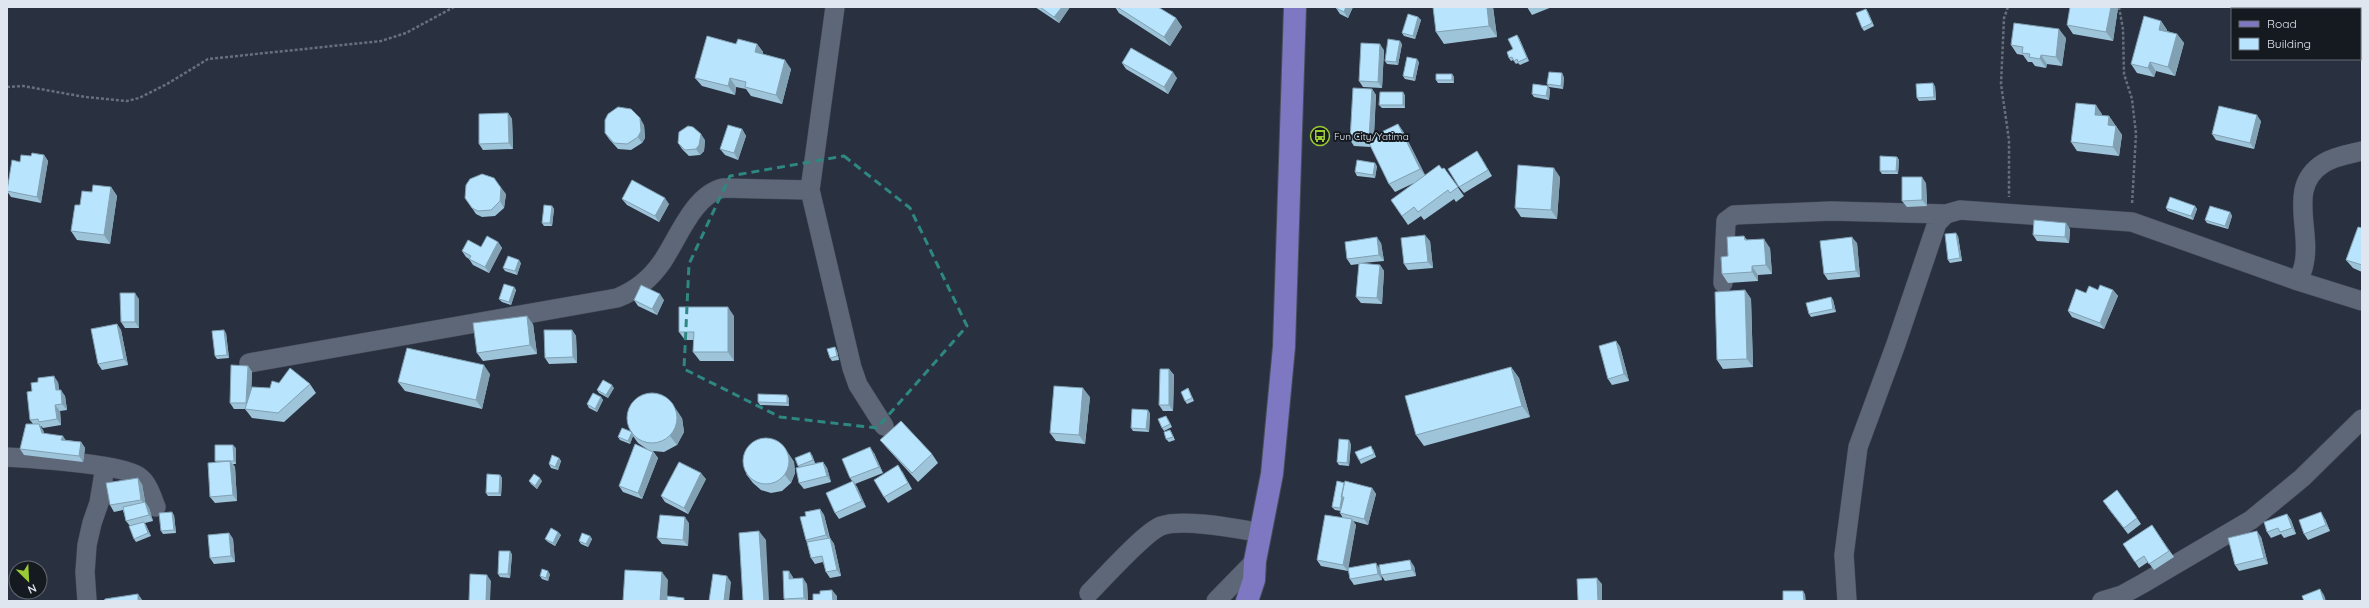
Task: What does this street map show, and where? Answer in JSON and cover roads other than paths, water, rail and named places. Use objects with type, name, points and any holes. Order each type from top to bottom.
[{"type":"main road","points":[[1247,601],[1254,580],[1255,561],[1262,533],[1272,474],[1284,347],[1295,7]]},
{"type":"street","points":[[834,7],[810,190],[852,368],[858,385],[884,426]]},
{"type":"street","points":[[2298,282],[2305,263],[2302,206],[2303,192],[2307,182],[2313,171],[2324,163],[2362,151]]},
{"type":"street","points":[[249,363],[617,298],[630,293],[643,283],[662,263],[688,218],[713,190],[723,188],[810,190]]},
{"type":"street","points":[[1723,283],[1726,221],[1734,215],[1830,212],[1946,214],[1960,210],[2132,222],[2298,282],[2362,301]]},
{"type":"street","points":[[1847,601],[1844,555],[1858,447],[1896,344],[1937,223],[1946,214]]},
{"type":"street","points":[[2102,601],[2122,595],[2251,520],[2302,478],[2362,419]]},
{"type":"street","points":[[7,456],[104,467],[138,476],[146,486],[156,508]]},
{"type":"street","points":[[88,601],[85,572],[87,546],[99,502],[104,467]]},
{"type":"street","points":[[1089,593],[1126,556],[1161,526],[1204,524],[1262,533]]},
{"type":"street","points":[[1216,601],[1255,561]]},
{"type":"place","name":"Fun City/Yatima","points":[[1320,136]]}]
